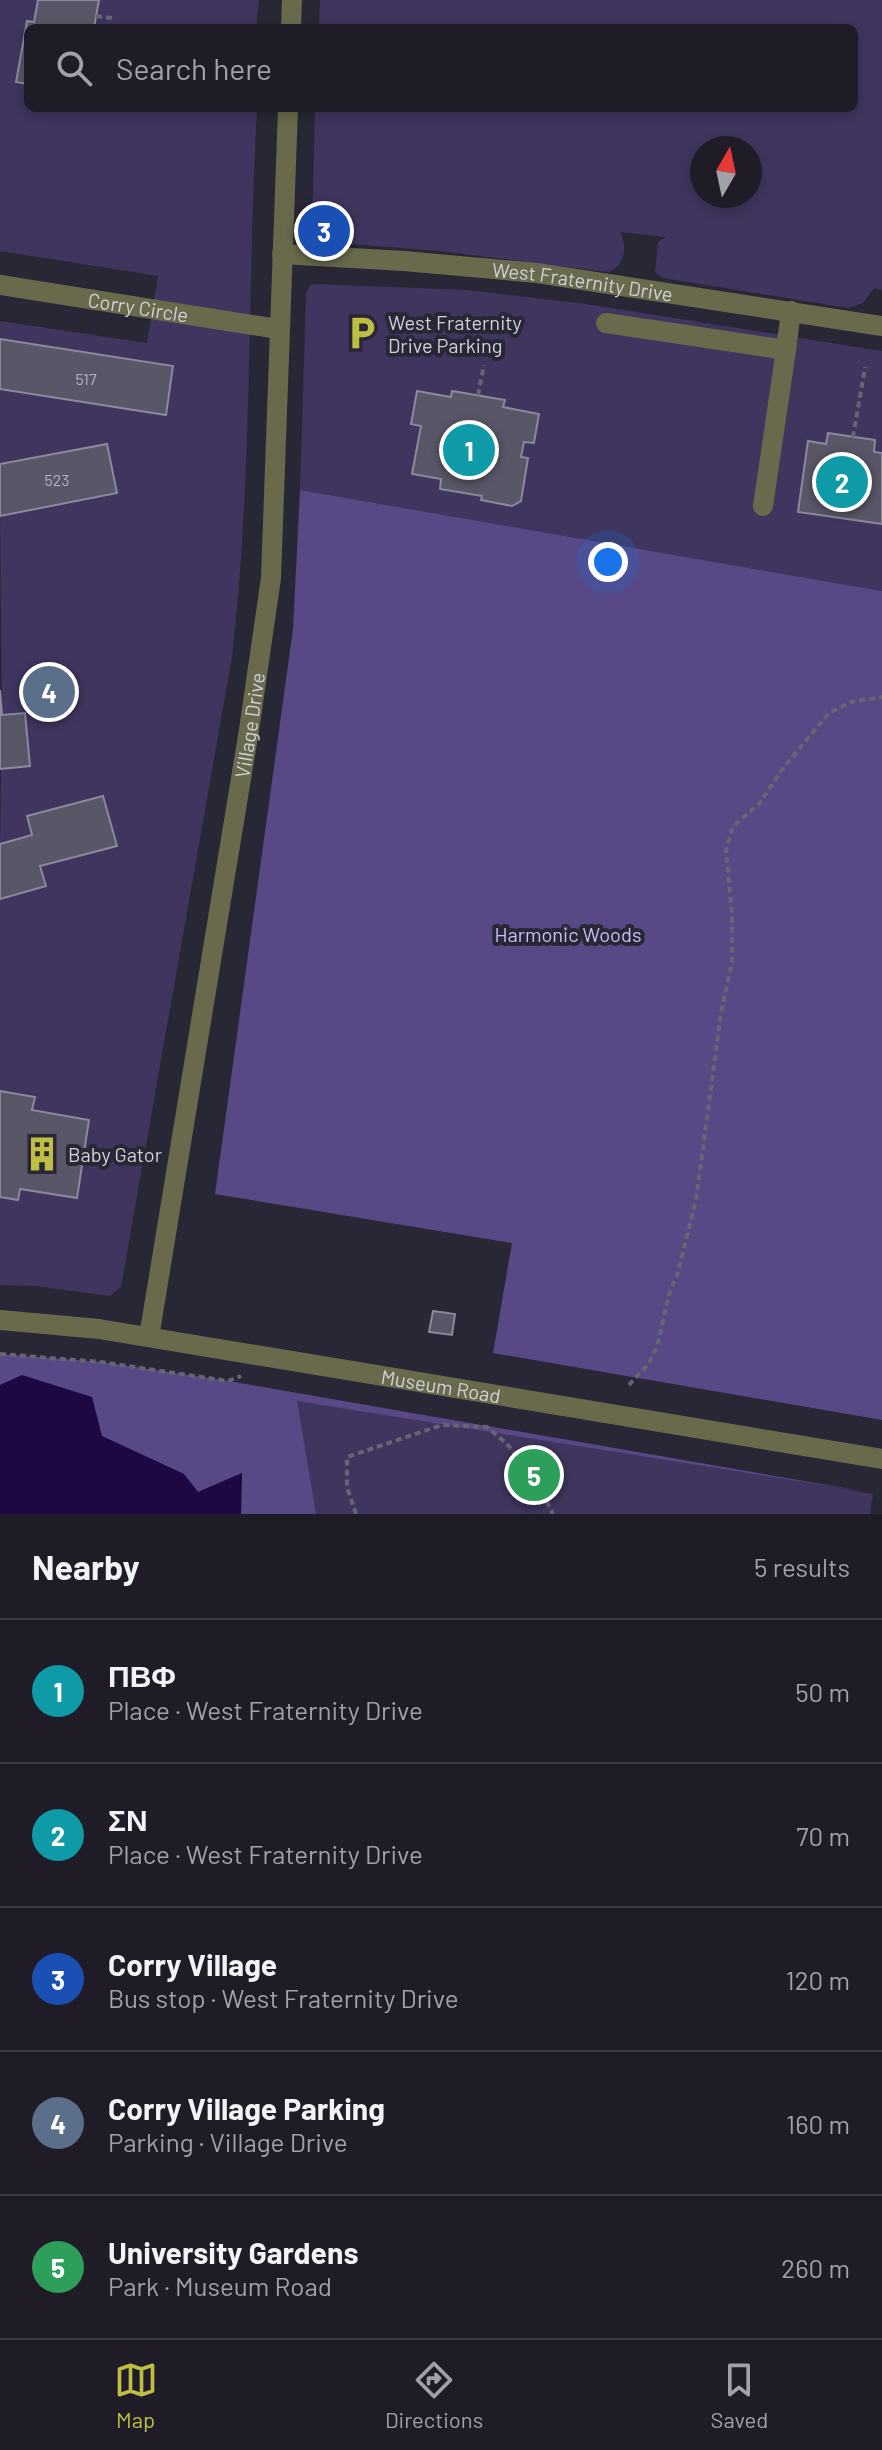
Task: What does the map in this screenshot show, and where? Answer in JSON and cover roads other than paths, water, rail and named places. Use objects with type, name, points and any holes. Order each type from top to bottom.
[{"type":"street","points":[[291,24],[292,0]]},
{"type":"street","name":"Village Drive","points":[[149,1337],[242,775],[271,578],[288,112]]},
{"type":"street","name":"West Fraternity Drive","points":[[282,254],[537,273],[882,326]]},
{"type":"street","name":"Corry Circle","points":[[0,285],[278,329]]},
{"type":"street","points":[[763,506],[791,311]]},
{"type":"street","points":[[606,323],[786,350]]},
{"type":"street","name":"Museum Road","points":[[0,1320],[60,1324],[149,1337],[882,1459]]},
{"type":"place","name":"Corry Village","points":[[324,231]]},
{"type":"place","name":"West Fraternity Drive Parking","points":[[362,333]]},
{"type":"place","name":"ΠΒΦ","points":[[469,450]]},
{"type":"place","name":"ΣΝ","points":[[842,482]]},
{"type":"place","name":"Corry Village Parking","points":[[49,692]]},
{"type":"place","name":"Baby Gator","points":[[42,1154]]},
{"type":"place","name":"University Gardens","points":[[534,1475]]},
{"type":"park label","name":"Harmonic Woods","points":[[568,934]]}]
